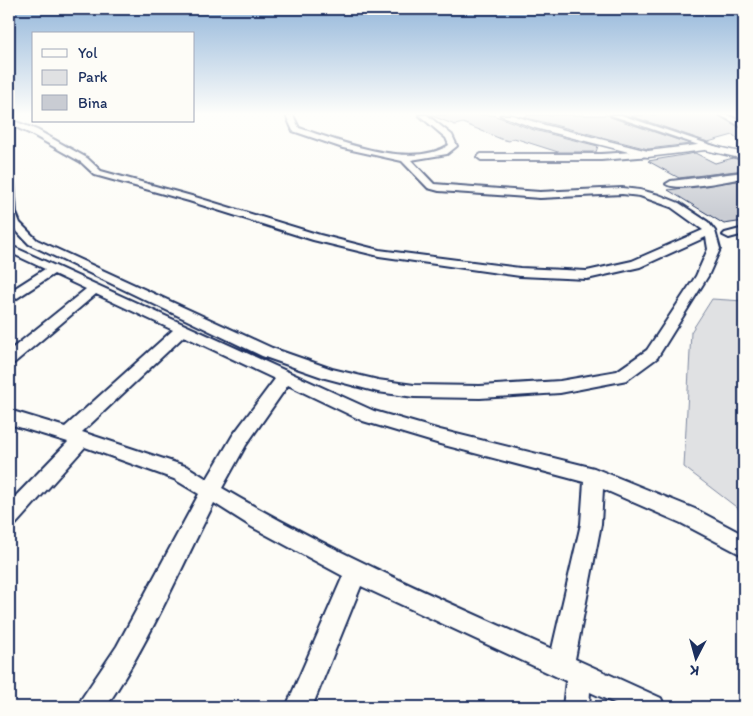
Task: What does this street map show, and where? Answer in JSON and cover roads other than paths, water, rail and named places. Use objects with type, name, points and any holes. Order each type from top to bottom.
[{"type":"main road","points":[[626,148],[648,154],[711,148]]},
{"type":"main road","points":[[717,148],[744,156]]},
{"type":"street","points":[[63,148],[84,160],[98,173],[192,199],[317,238],[379,253],[520,272],[587,275],[636,264],[710,231]]},
{"type":"street","points":[[357,148],[405,159],[444,152],[449,148]]},
{"type":"street","points":[[481,157],[601,157],[648,154]]},
{"type":"street","points":[[9,182],[11,213],[14,224],[33,242],[267,352],[330,374],[378,386],[414,391],[480,392],[560,387],[622,376],[652,354],[702,276],[714,249],[710,231],[704,224],[675,206],[640,192],[622,191],[540,195],[440,188],[432,186],[405,159]]},
{"type":"street","points":[[671,184],[744,175]]},
{"type":"street","points":[[729,235],[744,231]]},
{"type":"street","points":[[9,249],[369,416],[440,437],[594,476],[688,516],[744,546]]},
{"type":"street","points":[[9,297],[54,269]]},
{"type":"street","points":[[9,359],[95,288]]},
{"type":"street","points":[[9,517],[75,437],[182,329]]},
{"type":"street","points":[[91,707],[130,648],[211,491],[244,432],[285,377]]},
{"type":"street","points":[[9,417],[112,448],[181,473],[259,520],[356,571],[652,707]]},
{"type":"street","points":[[576,707],[570,669],[590,524],[594,476]]},
{"type":"street","points":[[300,707],[356,571]]}]
